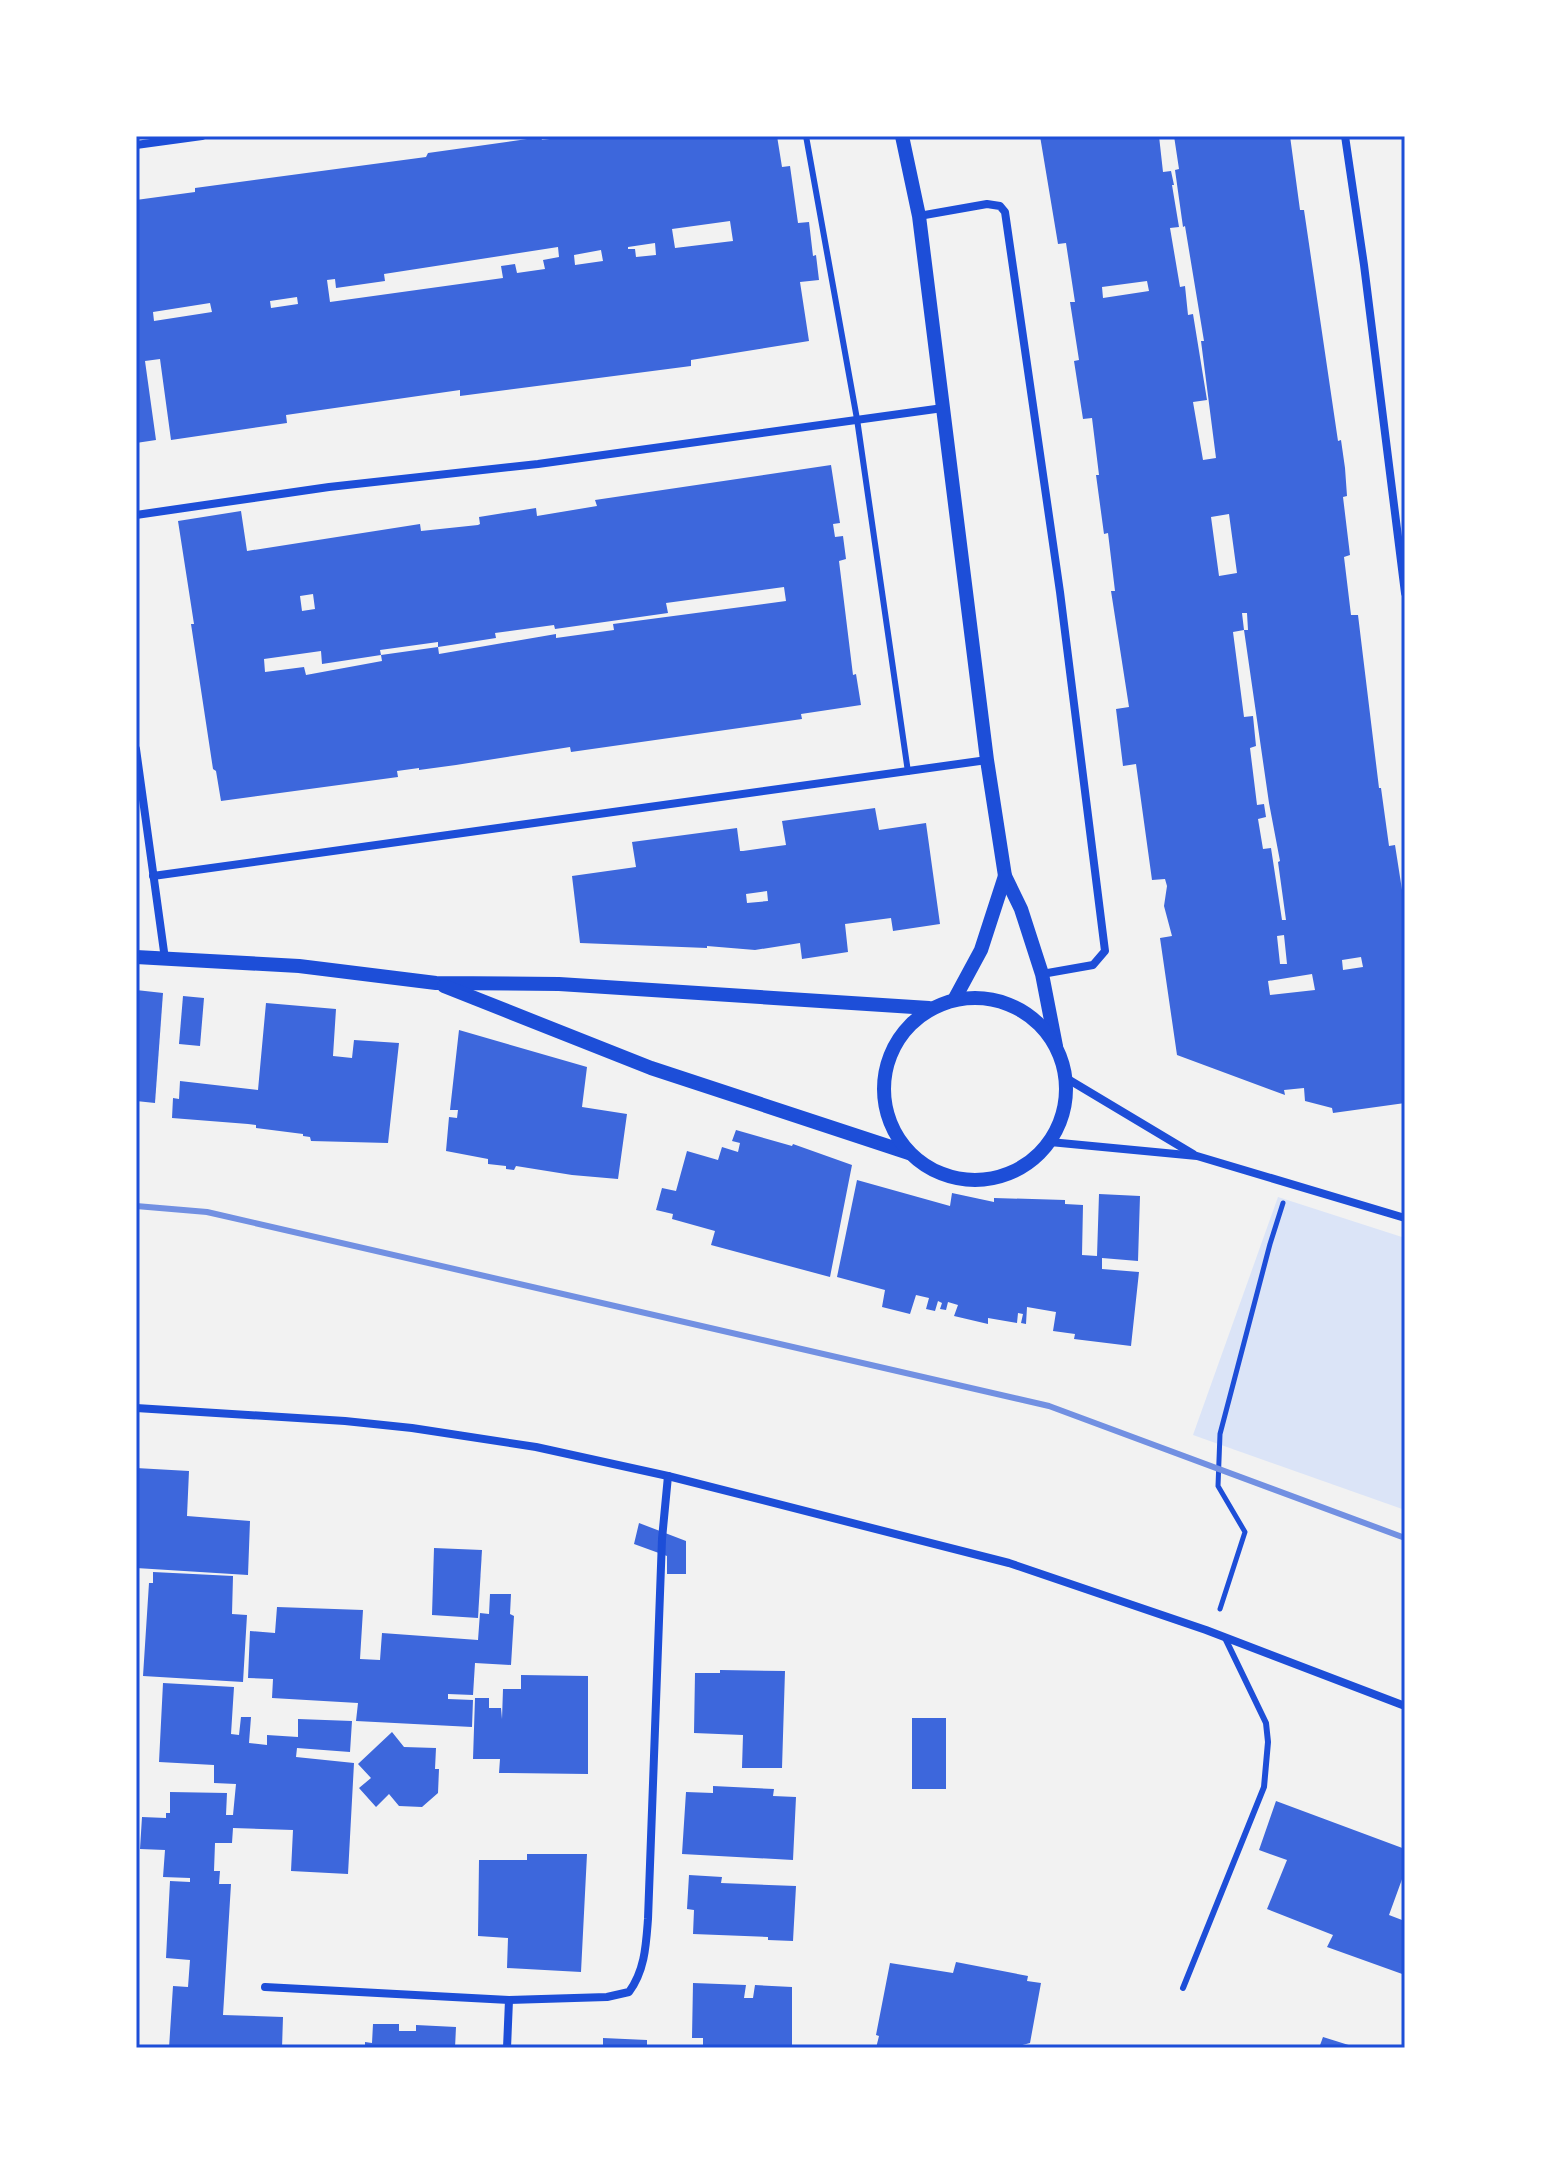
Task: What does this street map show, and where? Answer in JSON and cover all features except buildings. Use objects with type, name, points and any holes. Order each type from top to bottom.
[{"type":"street","points":[[136,145],[202,136]]},
{"type":"street","points":[[436,983],[651,1068],[909,1153],[929,1168],[961,1180],[994,1179],[1025,1166],[1050,1142],[1064,1112],[1066,1078],[1056,1046],[1042,974],[1021,909],[1005,876],[987,760],[919,216],[902,136]]},
{"type":"street","points":[[1345,136],[1402,546],[1405,593]]},
{"type":"street","points":[[919,216],[987,204],[1000,206],[1005,212],[1060,592],[1105,951],[1093,965],[1042,974]]},
{"type":"street","points":[[136,515],[943,408]]},
{"type":"street","points":[[136,749],[165,959]]},
{"type":"street","points":[[153,876],[987,760]]},
{"type":"street","points":[[954,1000],[981,950],[1005,876]]},
{"type":"street","points":[[136,957],[299,966],[436,983],[559,984],[929,1008],[973,998],[1006,1003],[1035,1020],[1056,1046]]},
{"type":"street","points":[[909,1153],[889,1116],[884,1083],[893,1051],[913,1023],[929,1008]]},
{"type":"street","points":[[1066,1078],[1197,1156]]},
{"type":"street","points":[[1050,1142],[1197,1156],[1405,1218]]},
{"type":"street","points":[[136,1408],[412,1428],[536,1447],[668,1476],[1009,1563],[1212,1633],[1405,1706]]},
{"type":"street","points":[[265,1987],[509,2000],[617,1996],[629,1992],[641,1969],[648,1919],[662,1539],[668,1476]]},
{"type":"street","points":[[507,2048],[509,2000]]},
{"type":"lane","points":[[806,136],[857,419],[908,772]]},
{"type":"lane","points":[[1183,1988],[1264,1787],[1268,1742],[1266,1723],[1225,1638]]},
{"type":"path","points":[[1212,1633],[1245,1532],[1218,1486],[1220,1434],[1289,1184]]},
{"type":"shaded area","points":[[1278,1197],[1405,1238],[1405,1510],[1193,1435]]},
{"type":"railway","points":[[136,1206],[207,1212],[1049,1406],[1405,1538]]}]
